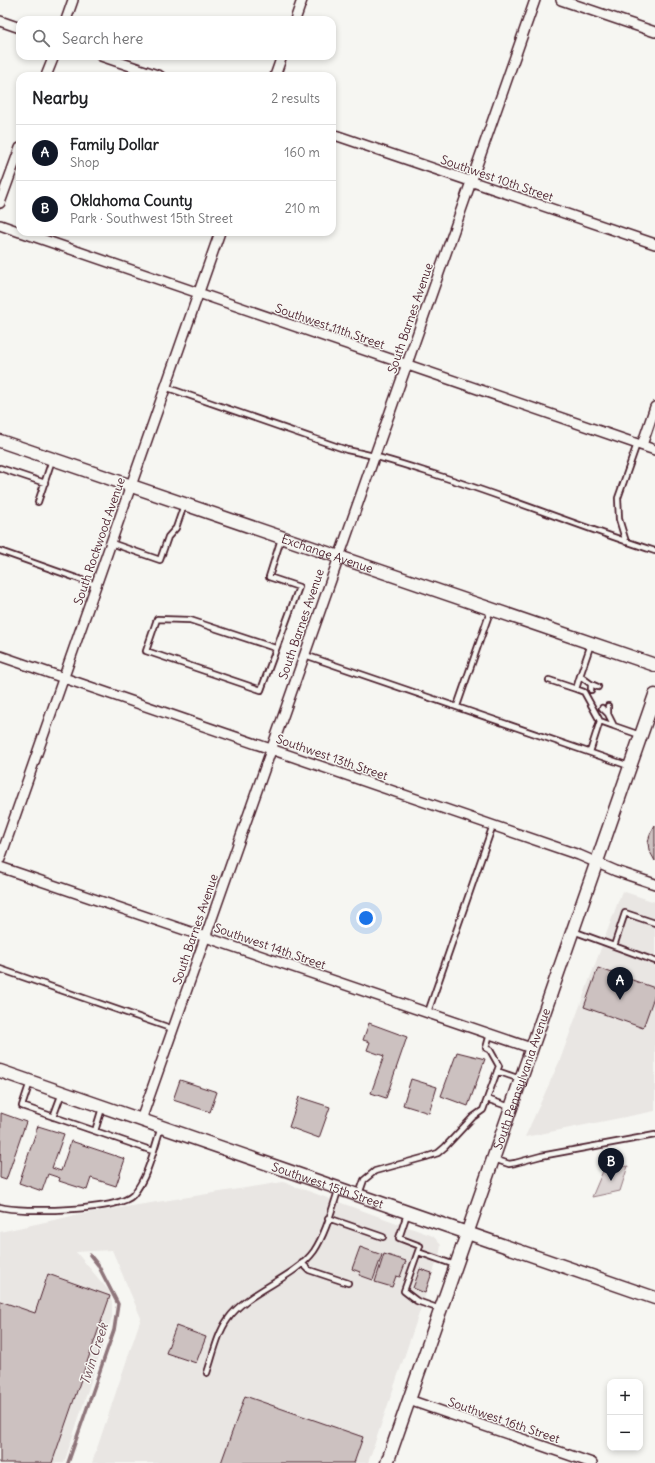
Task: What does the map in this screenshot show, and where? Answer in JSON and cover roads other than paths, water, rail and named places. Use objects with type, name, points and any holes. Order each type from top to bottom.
[{"type":"main road","name":"Exchange Avenue","points":[[0,441],[655,665]]},
{"type":"main road","name":"South Pennsylvania Avenue","points":[[387,1463],[466,1232],[631,766],[653,708],[655,695]]},
{"type":"main road","name":"Southwest 15th Street","points":[[0,1071],[655,1298]]},
{"type":"street","points":[[67,16],[73,0]]},
{"type":"street","points":[[296,16],[302,0]]},
{"type":"street","name":"South Barnes Avenue","points":[[140,1120],[303,654],[535,0]]},
{"type":"street","points":[[561,0],[655,32]]},
{"type":"street","points":[[0,21],[16,27]]},
{"type":"street","points":[[48,72],[52,60]]},
{"type":"street","points":[[113,60],[148,72]]},
{"type":"street","points":[[276,72],[281,60]]},
{"type":"street","name":"Southwest 10th Street","points":[[336,135],[655,244]]},
{"type":"street","points":[[0,203],[16,159]]},
{"type":"street","name":"Southwest 11th Street","points":[[0,225],[16,231]]},
{"type":"street","name":"Southwest 11th Street","points":[[32,236],[655,450]]},
{"type":"street","name":"South Rockwood Avenue","points":[[0,859],[219,236]]},
{"type":"street","points":[[639,444],[655,407]]},
{"type":"street","name":"Southwest 13th Street","points":[[0,656],[493,825],[655,884]]},
{"type":"street","name":"Southwest 14th Street","points":[[0,866],[531,1048]]},
{"type":"street","name":"Southwest 16th Street","points":[[409,1400],[592,1463]]},
{"type":"lane","points":[[165,387],[347,450],[374,454],[479,489],[655,551]]},
{"type":"lane","points":[[626,542],[619,519],[618,498],[639,444]]},
{"type":"lane","points":[[38,502],[53,459]]},
{"type":"lane","points":[[0,468],[44,483]]},
{"type":"lane","points":[[110,543],[160,560],[168,537],[176,528],[184,504]]},
{"type":"lane","points":[[275,648],[190,620],[157,619],[146,651],[261,690],[275,648],[285,629],[299,587],[269,577],[282,537]]},
{"type":"lane","points":[[0,551],[96,585]]},
{"type":"lane","points":[[457,706],[491,609]]},
{"type":"lane","points":[[576,689],[591,644]]},
{"type":"lane","points":[[303,654],[631,766]]},
{"type":"lane","points":[[580,676],[598,687]]},
{"type":"lane","points":[[549,680],[584,692],[600,721],[642,736]]},
{"type":"lane","points":[[591,684],[591,690]]},
{"type":"lane","points":[[608,706],[608,714]]},
{"type":"lane","points":[[602,708],[608,714],[614,726]]},
{"type":"lane","points":[[590,752],[600,721]]},
{"type":"lane","points":[[428,1012],[493,825]]},
{"type":"lane","points":[[614,946],[625,913],[655,923]]},
{"type":"lane","points":[[573,931],[655,961]]},
{"type":"lane","points":[[0,969],[173,1029]]},
{"type":"lane","points":[[358,1195],[364,1180],[375,1171],[438,1153],[473,1117],[483,1110],[499,1066],[490,1050],[486,1048],[490,1034]]},
{"type":"lane","points":[[497,1071],[520,1079]]},
{"type":"lane","points":[[30,1082],[22,1106],[153,1151]]},
{"type":"lane","points":[[53,1117],[62,1093]]},
{"type":"lane","points":[[487,1099],[511,1107]]},
{"type":"lane","points":[[95,1131],[103,1107]]},
{"type":"lane","points":[[0,1207],[18,1210],[67,1209],[108,1205],[123,1201],[132,1196],[138,1187],[162,1127]]},
{"type":"lane","points":[[492,1159],[509,1164],[541,1156],[655,1135]]},
{"type":"lane","points":[[207,1373],[220,1333],[227,1319],[238,1308],[302,1263],[313,1252],[322,1237],[339,1188]]},
{"type":"lane","points":[[408,1212],[399,1238],[420,1246],[404,1291],[417,1301],[440,1309]]},
{"type":"lane","points":[[328,1218],[383,1237]]},
{"type":"lane","points":[[418,1252],[455,1265]]},
{"type":"lane","points":[[302,1263],[309,1270],[348,1283]]},
{"type":"waterway","name":"Twin Creek","points":[[68,1463],[114,1330],[118,1304],[98,1265],[90,1255]]},
{"type":"place","name":"Family Dollar","points":[[620,1000]]},
{"type":"place","name":"Oklahoma County","points":[[611,1181]]}]
